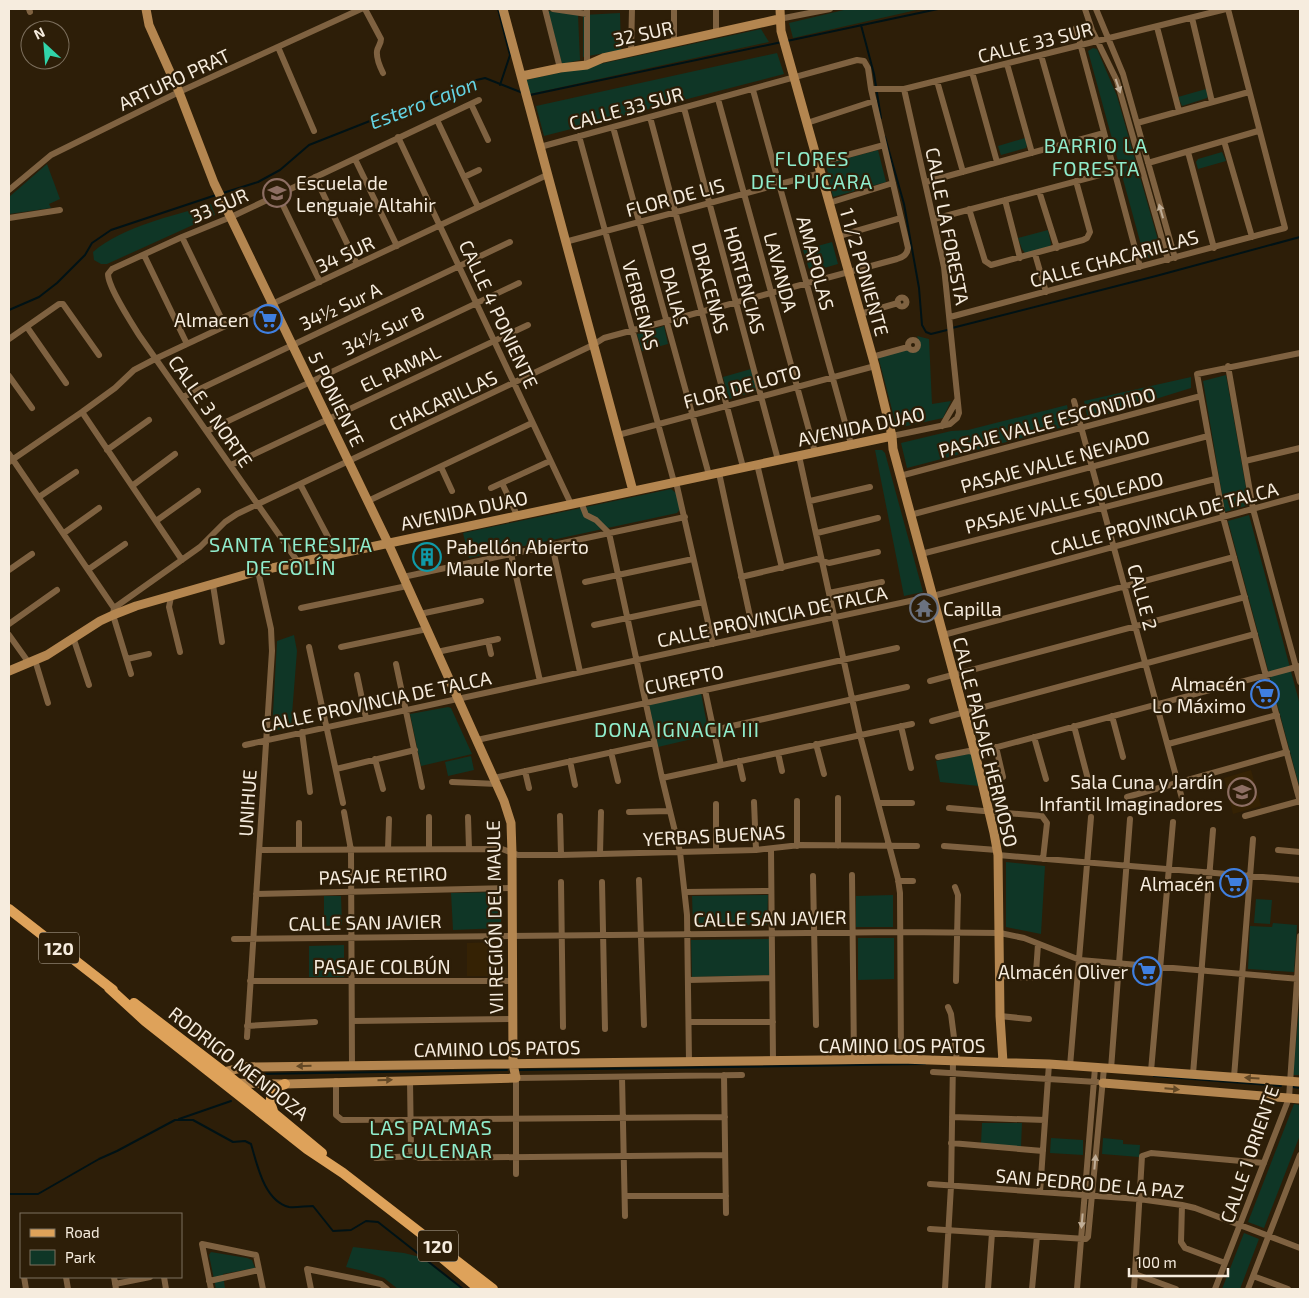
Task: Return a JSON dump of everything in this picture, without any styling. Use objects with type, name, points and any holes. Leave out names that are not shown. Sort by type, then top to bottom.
[{"type":"main road","name":"RODRIGO MENDOZA","points":[[9,909],[109,988],[157,1020],[307,1149],[343,1173],[487,1288]]},
{"type":"main road","name":"RODRIGO MENDOZA","points":[[222,1076],[238,1083],[273,1111],[315,1146],[343,1173]]},
{"type":"main road","points":[[273,1111],[270,1104],[271,1095],[276,1088],[284,1084]]},
{"type":"street","name":"5 PONIENTE","points":[[146,9],[149,26],[179,92],[214,182],[388,543],[504,801]]},
{"type":"street","name":"ARTURO PRAT","points":[[9,190],[51,155],[179,92],[361,9]]},
{"type":"street","points":[[365,9],[381,39],[381,44],[377,50],[378,60],[383,73]]},
{"type":"street","points":[[503,9],[633,491]]},
{"type":"street","points":[[545,9],[560,68]]},
{"type":"street","points":[[553,9],[588,11],[587,65]]},
{"type":"street","points":[[632,9],[632,53]]},
{"type":"street","points":[[674,9],[674,43]]},
{"type":"street","points":[[716,9],[716,33]]},
{"type":"street","name":"1 1/2 PONIENTE","points":[[780,9],[781,31],[839,236],[892,436]]},
{"type":"street","name":"32 SUR","points":[[522,76],[560,68],[587,65],[602,58],[828,9]]},
{"type":"street","points":[[1085,9],[1098,42],[1117,81],[1171,259]]},
{"type":"street","points":[[1096,9],[1123,74],[1148,163],[1171,259]]},
{"type":"street","points":[[1148,163],[1258,131],[1227,9]]},
{"type":"street","name":"CALLE 33 SUR","points":[[540,146],[753,90],[856,60],[864,61],[868,68],[872,89],[904,89],[1227,9]]},
{"type":"street","points":[[1192,18],[1212,102]]},
{"type":"street","points":[[1157,27],[1179,111]]},
{"type":"street","points":[[1076,28],[1140,267]]},
{"type":"street","points":[[278,47],[314,132]]},
{"type":"street","points":[[1041,56],[1066,143]]},
{"type":"street","points":[[1007,64],[1032,153]]},
{"type":"street","points":[[972,72],[997,162]]},
{"type":"street","points":[[937,81],[963,172]]},
{"type":"street","points":[[839,236],[901,218],[872,89]]},
{"type":"street","name":"CALLE LA FORESTA","points":[[904,89],[944,267],[952,333],[958,400],[942,426]]},
{"type":"street","name":"AMAPOLAS","points":[[753,90],[851,444]]},
{"type":"street","points":[[1137,123],[1248,92]]},
{"type":"street","name":"LAVANDA","points":[[718,99],[815,452]]},
{"type":"street","name":"33 SUR","points":[[108,274],[112,270],[182,237],[231,217],[479,100]]},
{"type":"street","points":[[807,123],[874,101]]},
{"type":"street","points":[[471,104],[488,140]]},
{"type":"street","name":"HORTENCIAS","points":[[684,108],[778,460]]},
{"type":"street","name":"DRACENAS","points":[[650,117],[743,467]]},
{"type":"street","points":[[437,120],[478,207]]},
{"type":"street","name":"DALIAS","points":[[613,127],[709,475]]},
{"type":"street","name":"CALLE CHACARILLAS","points":[[950,320],[1046,292],[1285,228],[1258,131]]},
{"type":"street","points":[[926,182],[1104,133]]},
{"type":"street","name":"VERBENAS","points":[[579,136],[675,482],[713,644]]},
{"type":"street","name":"CALLE 4 PONIENTE","points":[[398,137],[571,504]]},
{"type":"street","points":[[1224,141],[1252,237]]},
{"type":"street","points":[[818,162],[884,145]]},
{"type":"street","points":[[1188,152],[1214,248]]},
{"type":"street","points":[[355,158],[397,246]]},
{"type":"street","points":[[464,177],[478,170]]},
{"type":"street","points":[[934,219],[1114,171]]},
{"type":"street","name":"FLOR DE LIS","points":[[566,242],[821,173]]},
{"type":"street","name":"34 SUR","points":[[10,459],[82,412],[115,388],[134,370],[547,175]]},
{"type":"street","points":[[315,177],[357,264]]},
{"type":"street","points":[[970,210],[987,263],[991,265],[1057,248],[1083,240],[1089,236],[1089,228],[1076,181]]},
{"type":"street","points":[[829,203],[893,183]]},
{"type":"street","points":[[1039,191],[1057,248]]},
{"type":"street","points":[[278,195],[320,282]]},
{"type":"street","points":[[1005,200],[1020,258]]},
{"type":"street","points":[[9,218],[60,210]]},
{"type":"street","name":"CHACARILLAS","points":[[113,611],[205,542],[229,519],[593,345],[604,338],[701,310],[902,257],[907,252],[901,218]]},
{"type":"street","points":[[182,237],[226,326]]},
{"type":"street","name":"34½ Sur A","points":[[183,397],[510,242]]},
{"type":"street","points":[[1035,254],[1046,292]]},
{"type":"street","points":[[144,255],[187,344]]},
{"type":"street","name":"CALLE 3 NORTE","points":[[108,274],[109,280],[123,308],[155,359],[298,562]]},
{"type":"street","name":"34½ Sur B","points":[[207,431],[519,282]]},
{"type":"street","points":[[860,314],[898,303]]},
{"type":"street","points":[[9,339],[60,304],[63,304],[99,355]]},
{"type":"street","name":"EL RAMAL","points":[[231,465],[528,325]]},
{"type":"street","points":[[27,327],[66,383]]},
{"type":"street","name":"FLOR DE LOTO","points":[[618,435],[832,377],[908,347]]},
{"type":"street","points":[[1246,816],[1300,801],[1223,517],[1197,374],[1228,366],[1300,353]]},
{"type":"street","points":[[1228,366],[1253,509],[1298,666],[1300,682]]},
{"type":"street","points":[[9,376],[32,408]]},
{"type":"street","name":"PASAJE VALLE ESCONDIDO","points":[[900,476],[1201,396]]},
{"type":"street","name":"CALLE 2","points":[[1074,401],[1183,802]]},
{"type":"street","points":[[82,412],[182,560]]},
{"type":"street","points":[[107,450],[149,420]]},
{"type":"street","points":[[368,501],[532,423]]},
{"type":"street","name":"AVENIDA DUAO","points":[[9,671],[52,652],[113,611],[172,597],[258,571],[942,426]]},
{"type":"street","name":"CALLE PAISAJE HERMOSO","points":[[892,436],[893,450],[910,515],[965,713],[998,853],[1000,1016],[1003,1062]]},
{"type":"street","name":"PASAJE VALLE NEVADO","points":[[910,515],[1208,436]]},
{"type":"street","points":[[1245,461],[1300,448]]},
{"type":"street","points":[[132,486],[175,454]]},
{"type":"street","points":[[799,456],[860,735],[898,881],[901,1059]]},
{"type":"street","points":[[10,459],[89,569],[113,611],[131,674]]},
{"type":"street","points":[[491,488],[550,460]]},
{"type":"street","points":[[757,464],[782,568]]},
{"type":"street","points":[[441,467],[452,491]]},
{"type":"street","points":[[39,497],[76,472]]},
{"type":"street","points":[[719,472],[754,635]]},
{"type":"street","name":"PASAJE VALLE SOLEADO","points":[[921,554],[1215,479]]},
{"type":"street","points":[[502,483],[517,515]]},
{"type":"street","points":[[300,484],[337,554]]},
{"type":"street","points":[[810,501],[870,487]]},
{"type":"street","points":[[156,521],[198,492]]},
{"type":"street","name":"CALLE PROVINCIA DE TALCA","points":[[246,745],[326,726],[933,596],[1300,496]]},
{"type":"street","points":[[581,502],[586,516],[596,520],[609,533],[669,812],[680,852],[688,934],[689,1062]]},
{"type":"street","points":[[64,533],[99,508]]},
{"type":"street","points":[[301,608],[512,554],[684,517]]},
{"type":"street","points":[[817,533],[878,518]]},
{"type":"street","points":[[89,569],[125,544]]},
{"type":"street","points":[[552,545],[580,672]]},
{"type":"street","points":[[741,577],[817,559],[829,563],[878,552]]},
{"type":"street","points":[[9,570],[32,554]]},
{"type":"street","points":[[512,554],[540,681]]},
{"type":"street","points":[[943,635],[1234,557]]},
{"type":"street","points":[[585,582],[693,559]]},
{"type":"street","name":"UNIHUE","points":[[247,1037],[272,645],[271,629],[258,571]]},
{"type":"street","points":[[830,594],[882,582]]},
{"type":"street","points":[[213,585],[222,642]]},
{"type":"street","points":[[9,624],[57,590]]},
{"type":"street","points":[[172,597],[169,607],[180,652]]},
{"type":"street","points":[[930,681],[1245,597]]},
{"type":"street","points":[[420,614],[482,601]]},
{"type":"street","points":[[594,624],[703,602]]},
{"type":"street","points":[[341,648],[427,629]]},
{"type":"street","points":[[932,722],[1255,634]]},
{"type":"street","points":[[9,635],[32,662],[48,703]]},
{"type":"street","points":[[74,638],[89,685]]},
{"type":"street","points":[[437,652],[498,639]]},
{"type":"street","points":[[488,641],[491,654]]},
{"type":"street","points":[[309,647],[343,803]]},
{"type":"street","name":"CUREPTO","points":[[476,740],[897,648]]},
{"type":"street","points":[[127,659],[149,654]]},
{"type":"street","points":[[396,664],[422,787]]},
{"type":"street","points":[[938,757],[969,751],[975,753],[1298,666]]},
{"type":"street","points":[[357,675],[366,718]]},
{"type":"street","points":[[714,730],[907,687]]},
{"type":"street","points":[[705,690],[721,765]]},
{"type":"street","points":[[1168,744],[1277,715]]},
{"type":"street","points":[[1112,716],[1123,757]]},
{"type":"street","points":[[662,778],[912,724]]},
{"type":"street","points":[[901,726],[911,768]]},
{"type":"street","points":[[1074,726],[1089,783]]},
{"type":"street","points":[[302,732],[310,792]]},
{"type":"street","points":[[1034,737],[1046,779]]},
{"type":"street","points":[[452,782],[495,781],[525,771],[654,743]]},
{"type":"street","points":[[816,744],[824,774]]},
{"type":"street","points":[[996,747],[1003,777]]},
{"type":"street","points":[[336,769],[415,750]]},
{"type":"street","points":[[611,752],[618,781]]},
{"type":"street","points":[[1127,797],[1287,752]]},
{"type":"street","points":[[778,753],[782,772]]},
{"type":"street","points":[[375,760],[382,789]]},
{"type":"street","points":[[570,761],[575,786]]},
{"type":"street","points":[[739,761],[743,779]]},
{"type":"street","points":[[525,771],[529,788]]},
{"type":"street","points":[[838,798],[838,846]]},
{"type":"street","name":"VII REGIÓN DEL MAULE","points":[[504,801],[511,823],[513,1064],[516,1078]]},
{"type":"street","points":[[797,801],[798,846]]},
{"type":"street","points":[[754,802],[756,850]]},
{"type":"street","points":[[878,804],[912,803]]},
{"type":"street","points":[[716,804],[716,851]]},
{"type":"street","points":[[949,808],[1039,815],[1047,823],[1043,859]]},
{"type":"street","points":[[344,812],[351,850],[352,1065]]},
{"type":"street","points":[[600,854],[601,812]]},
{"type":"street","points":[[629,812],[669,812]]},
{"type":"street","points":[[560,816],[561,855]]},
{"type":"street","points":[[429,817],[429,849]]},
{"type":"street","points":[[468,817],[469,849]]},
{"type":"street","points":[[1070,1066],[1091,817]]},
{"type":"street","points":[[388,849],[389,819]]},
{"type":"street","points":[[1077,1289],[1084,1195],[1098,1082],[1103,1068],[1120,963],[1130,819]]},
{"type":"street","points":[[1151,1072],[1173,822]]},
{"type":"street","points":[[299,823],[299,850]]},
{"type":"street","points":[[1193,1074],[1213,830]]},
{"type":"street","points":[[1234,1077],[1253,839]]},
{"type":"street","name":"YERBAS BUENAS","points":[[259,850],[502,849],[518,855],[561,855],[756,850],[798,846],[917,846]]},
{"type":"street","points":[[944,846],[1043,859],[1300,880]]},
{"type":"street","points":[[771,848],[773,1061]]},
{"type":"street","points":[[1278,850],[1300,852]]},
{"type":"street","points":[[852,875],[854,1060]]},
{"type":"street","points":[[813,876],[816,1025]]},
{"type":"street","points":[[639,880],[644,1025]]},
{"type":"street","points":[[898,881],[913,881]]},
{"type":"street","points":[[561,882],[563,1027]]},
{"type":"street","points":[[602,882],[605,1029]]},
{"type":"street","points":[[955,886],[958,895],[956,981]]},
{"type":"street","name":"PASAJE RETIRO","points":[[256,894],[512,888]]},
{"type":"street","points":[[685,892],[771,891]]},
{"type":"street","name":"CALLE SAN JAVIER","points":[[234,939],[853,932],[1000,933],[1024,938],[1080,960],[1299,979]]},
{"type":"street","name":"CALLE 1 ORIENTE","points":[[1215,1289],[1289,1098],[1299,979],[1300,936]]},
{"type":"street","points":[[1000,976],[1030,978],[1034,976],[1036,973],[1038,944]]},
{"type":"street","points":[[688,980],[772,978]]},
{"type":"street","name":"PASAJE COLBÚN","points":[[250,981],[513,981]]},
{"type":"street","points":[[945,1289],[955,1061],[951,1014],[948,1007]]},
{"type":"street","points":[[1000,1016],[1029,1019]]},
{"type":"street","points":[[352,1021],[513,1020]]},
{"type":"street","points":[[247,1026],[315,1022]]},
{"type":"street","points":[[689,1022],[773,1022]]},
{"type":"street","name":"CAMINO LOS PATOS","points":[[222,1076],[245,1067],[901,1059],[1049,1064],[1300,1082]]},
{"type":"street","points":[[1040,1192],[1049,1064]]},
{"type":"street","name":"CAMINO LOS PATOS","points":[[934,1072],[1048,1078],[1300,1099]]},
{"type":"street","points":[[724,1075],[726,1212]]},
{"type":"street","name":"CAMINO LOS PATOS","points":[[238,1083],[284,1084],[336,1081],[742,1075]]},
{"type":"street","points":[[622,1077],[625,1216]]},
{"type":"street","points":[[516,1078],[516,1174]]},
{"type":"street","points":[[410,1080],[411,1151],[414,1156]]},
{"type":"street","points":[[336,1081],[336,1115],[342,1120],[725,1117]]},
{"type":"street","points":[[930,1228],[1086,1239],[1088,1237],[1092,1196],[1098,1082]]},
{"type":"street","points":[[952,1117],[1045,1120]]},
{"type":"street","points":[[951,1143],[1043,1151]]},
{"type":"street","points":[[1134,1289],[1142,1156],[1151,1153],[1264,1163]]},
{"type":"street","points":[[1248,1289],[1298,1168],[1300,1155]]},
{"type":"street","points":[[376,1158],[414,1156],[419,1158],[725,1156]]},
{"type":"street","name":"SAN PEDRO DE LA PAZ","points":[[930,1184],[1139,1199],[1182,1205],[1300,1248]]},
{"type":"street","points":[[624,1196],[726,1196]]},
{"type":"street","points":[[1182,1205],[1181,1242],[1184,1248],[1225,1263]]},
{"type":"street","points":[[988,1289],[992,1233]]},
{"type":"street","points":[[1032,1289],[1037,1236]]},
{"type":"street","points":[[211,1289],[202,1244],[256,1255],[263,1289]]},
{"type":"street","points":[[311,1289],[307,1269],[387,1289]]},
{"type":"street","points":[[209,1281],[259,1270]]},
{"type":"street","points":[[1135,1274],[1176,1289]]},
{"type":"street","points":[[1253,1276],[1288,1289]]},
{"type":"street","points":[[116,1287],[147,1278]]},
{"type":"shaded area","name":"Sala Cuna y Jardín Infantil Imaginadores","points":[[1251,770],[1261,806],[1233,814],[1224,778]]},
{"type":"shaded area","points":[[499,942],[504,946],[504,976],[467,976],[467,943]]},
{"type":"green space","points":[[848,9],[921,9],[793,38],[789,23]]},
{"type":"green space","points":[[548,11],[578,15],[580,60],[562,64]]},
{"type":"green space","points":[[620,13],[621,50],[583,57],[583,15]]},
{"type":"green space","points":[[761,29],[769,42],[530,94],[526,80]]},
{"type":"green space","points":[[1093,48],[1097,49],[1117,96],[1160,247],[1160,255],[1148,258],[1144,256],[1088,51]]},
{"type":"green space","points":[[777,53],[784,74],[544,136],[536,106]]},
{"type":"green space","points":[[1206,89],[1207,98],[1182,106],[1178,97]]},
{"type":"green space","points":[[1025,138],[1026,148],[1001,155],[998,146]]},
{"type":"green space","points":[[878,150],[886,182],[833,197],[826,164]]},
{"type":"green space","points":[[1222,152],[1226,161],[1198,169],[1196,162],[1198,159]]},
{"type":"green space","points":[[47,164],[60,199],[49,204],[51,208],[9,214],[9,197]]},
{"type":"green space","points":[[211,204],[215,215],[107,264],[101,264],[94,260],[93,252],[119,235],[149,223]]},
{"type":"green space","points":[[1048,230],[1051,244],[1049,248],[1025,253],[1018,238]]},
{"type":"green space","points":[[832,242],[838,264],[810,272],[803,250]]},
{"type":"green space","points":[[664,326],[668,344],[642,351],[637,334]]},
{"type":"green space","points":[[917,336],[929,339],[932,404],[951,401],[943,418],[902,427],[896,425],[878,356],[908,349],[914,350],[919,345]]},
{"type":"green space","points":[[751,369],[757,391],[729,399],[723,377]]},
{"type":"green space","points":[[1226,375],[1249,505],[1225,512],[1203,381]]},
{"type":"green space","points":[[1191,377],[1191,388],[1088,420],[1084,401]]},
{"type":"green space","points":[[1067,405],[1071,425],[907,468],[901,443],[951,431],[968,430]]},
{"type":"green space","points":[[875,450],[882,450],[885,453],[923,592],[904,596]]},
{"type":"green space","points":[[671,489],[676,493],[680,509],[677,513],[469,558],[463,533]]},
{"type":"green space","points":[[1249,515],[1300,705],[1300,789],[1228,521]]},
{"type":"green space","points":[[294,635],[297,651],[291,727],[272,731],[277,641]]},
{"type":"green space","points":[[701,693],[709,735],[658,747],[649,704]]},
{"type":"green space","points":[[451,708],[472,754],[421,766],[410,714]]},
{"type":"green space","points":[[971,753],[979,786],[940,782],[936,761]]},
{"type":"green space","points":[[471,756],[474,770],[448,776],[445,762]]},
{"type":"green space","points":[[1006,862],[1045,866],[1041,934],[1006,927]]},
{"type":"green space","points":[[501,892],[501,928],[453,930],[451,893]]},
{"type":"green space","points":[[768,895],[767,925],[693,926],[692,896]]},
{"type":"green space","points":[[893,895],[893,927],[856,927],[856,896]]},
{"type":"green space","points":[[324,896],[341,896],[342,925],[324,926]]},
{"type":"green space","points":[[1256,899],[1272,900],[1270,924],[1254,923]]},
{"type":"green space","points":[[1273,923],[1297,925],[1294,972],[1248,969],[1250,926],[1272,927]]},
{"type":"green space","points":[[858,938],[894,938],[894,979],[858,980]]},
{"type":"green space","points":[[769,939],[770,975],[692,977],[691,940]]},
{"type":"green space","points":[[344,945],[344,977],[309,977],[309,946]]},
{"type":"green space","points":[[1300,998],[1300,1075],[1293,1075]]},
{"type":"green space","points":[[1294,1104],[1300,1105],[1300,1135],[1264,1228],[1248,1222]]},
{"type":"green space","points":[[982,1123],[1022,1123],[1021,1147],[981,1143]]},
{"type":"green space","points":[[1051,1138],[1083,1140],[1083,1155],[1050,1153]]},
{"type":"green space","points":[[1103,1138],[1123,1140],[1123,1144],[1140,1145],[1139,1157],[1102,1154]]},
{"type":"green space","points":[[1244,1233],[1259,1239],[1240,1289],[1222,1289]]},
{"type":"green space","points":[[353,1247],[404,1253],[424,1258],[463,1289],[398,1289],[384,1278],[346,1267]]},
{"type":"green space","points":[[211,1252],[247,1258],[252,1260],[255,1268],[223,1274],[225,1289],[216,1289],[209,1255]]},
{"type":"waterway","points":[[498,9],[510,55],[500,85]]},
{"type":"waterway","name":"Estero Cajon","points":[[787,41],[938,9]]},
{"type":"waterway","points":[[861,25],[874,74],[881,118]]},
{"type":"waterway","name":"Estero Cajon","points":[[530,95],[782,42]]},
{"type":"waterway","name":"Estero Cajon","points":[[223,193],[258,182],[280,170],[309,145],[380,117],[421,104],[468,82],[485,78],[523,93]]},
{"type":"waterway","points":[[885,137],[904,204],[919,288],[922,325],[926,332],[931,334],[947,330]]},
{"type":"waterway","name":"Estero Cajon","points":[[9,310],[39,297],[57,283],[85,255],[92,243],[111,230],[216,195]]},
{"type":"waterway","points":[[952,328],[1300,237]]},
{"type":"waterway","points":[[519,1070],[925,1064]]},
{"type":"waterway","points":[[258,1074],[507,1070]]},
{"type":"waterway","points":[[1154,1076],[1281,1086]]},
{"type":"waterway","points":[[1293,1087],[1300,1088]]},
{"type":"waterway","points":[[179,1119],[231,1101]]},
{"type":"waterway","points":[[9,1194],[38,1194],[99,1159],[175,1120],[193,1120],[233,1142],[245,1141],[251,1144],[263,1181],[273,1197],[280,1203],[289,1207],[313,1206],[333,1231],[351,1230],[366,1221],[378,1222],[463,1289]]},
{"type":"place","name":"Escuela de Lenguaje Altahir","points":[[277,193]]},
{"type":"place","name":"Almacen","points":[[268,319]]},
{"type":"place","name":"Pabellón Abierto Maule Norte","points":[[427,557]]},
{"type":"place","name":"Capilla","points":[[924,608]]},
{"type":"place","name":"Almacén Lo Máximo","points":[[1265,694]]},
{"type":"place","name":"Sala Cuna y Jardín Infantil Imaginadores","points":[[1242,792]]},
{"type":"place","name":"Almacén","points":[[1234,883]]},
{"type":"place","name":"Almacén Oliver","points":[[1147,971]]},
{"type":"district","name":"BARRIO LA FORESTA","points":[[1096,156]]},
{"type":"district","name":"FLORES DEL PUCARA","points":[[812,170]]},
{"type":"district","name":"SANTA TERESITA DE COLÍN","points":[[291,556]]},
{"type":"district","name":"DONA IGNACIA III","points":[[677,729]]},
{"type":"district","name":"LAS PALMAS DE CULENAR","points":[[431,1138]]}]
